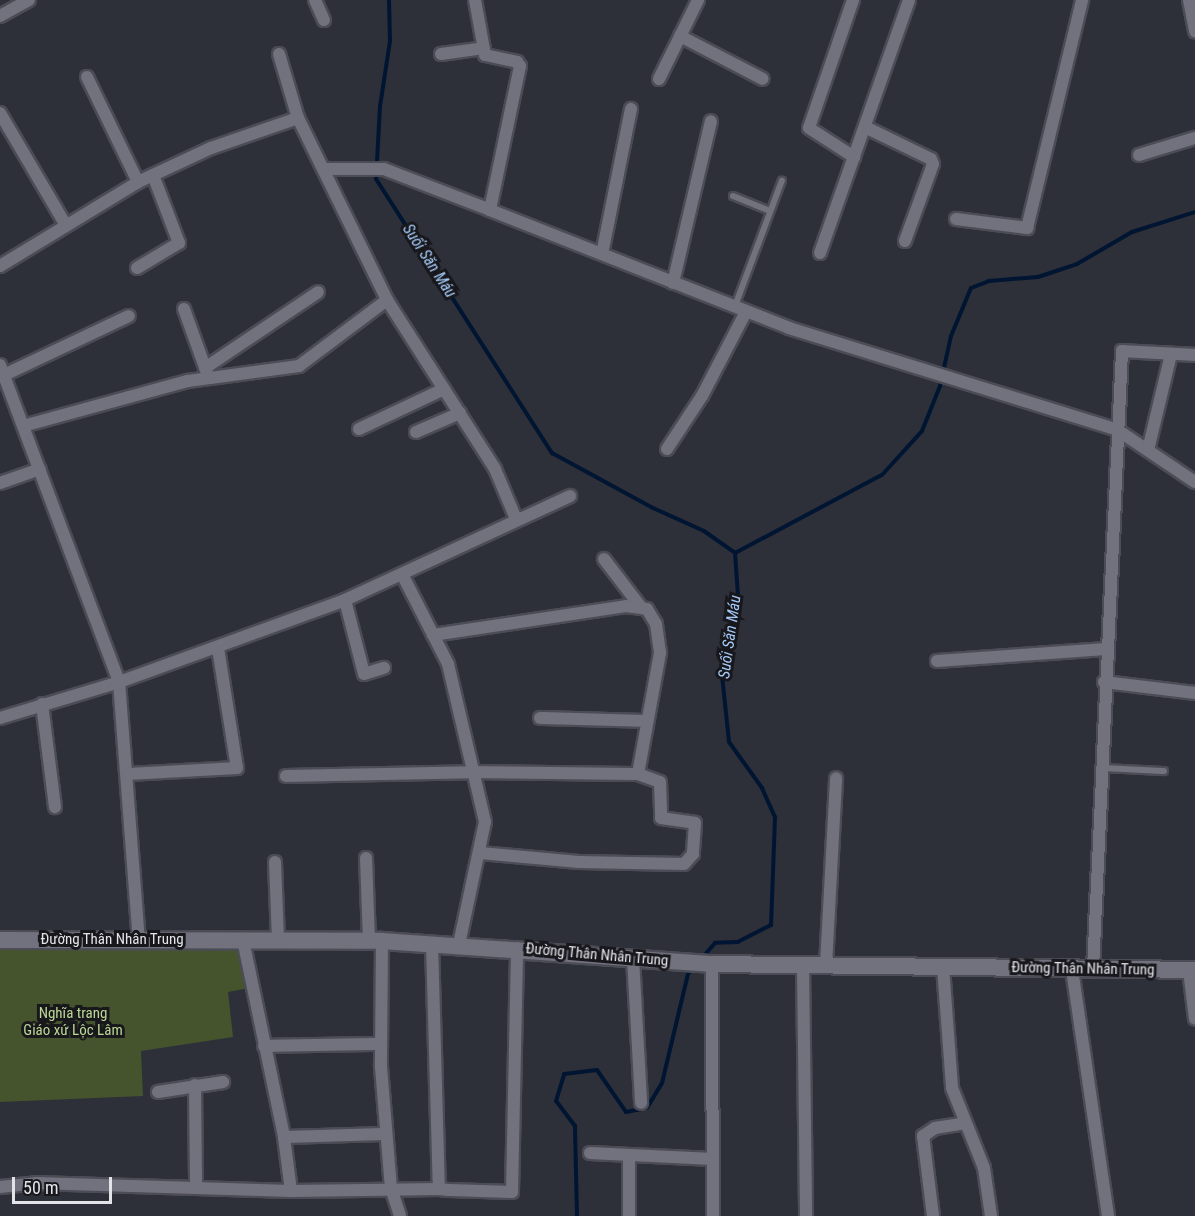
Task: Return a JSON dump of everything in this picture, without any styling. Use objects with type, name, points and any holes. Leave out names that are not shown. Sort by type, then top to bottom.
[{"type":"street","points":[[315,0],[324,20]]},
{"type":"street","points":[[475,0],[486,55],[513,61],[520,66],[490,210]]},
{"type":"street","points":[[659,79],[698,0]]},
{"type":"street","points":[[853,0],[809,128],[854,157]]},
{"type":"street","points":[[820,253],[909,0]]},
{"type":"street","points":[[956,219],[1027,228],[1082,0]]},
{"type":"street","points":[[1189,0],[1195,31]]},
{"type":"street","points":[[0,16],[26,1]]},
{"type":"street","points":[[680,36],[763,79]]},
{"type":"street","points":[[441,54],[484,48]]},
{"type":"street","points":[[279,54],[298,118],[387,300],[495,469],[516,519]]},
{"type":"street","points":[[87,77],[138,182]]},
{"type":"street","points":[[602,254],[631,109]]},
{"type":"street","points":[[0,113],[65,224]]},
{"type":"street","points":[[0,266],[65,224],[138,182],[211,148],[298,118]]},
{"type":"street","points":[[673,283],[711,121]]},
{"type":"street","points":[[865,127],[931,159],[933,164],[905,241]]},
{"type":"street","points":[[1139,155],[1195,138]]},
{"type":"street","points":[[323,169],[384,169],[740,310],[1116,429],[1195,482]]},
{"type":"street","points":[[137,268],[179,243],[153,175]]},
{"type":"street","points":[[207,373],[318,292]]},
{"type":"street","points":[[23,426],[207,373],[278,371],[308,362],[387,300]]},
{"type":"street","points":[[184,309],[207,373]]},
{"type":"street","points":[[667,449],[702,396],[740,310]]},
{"type":"street","points":[[129,316],[2,370],[119,682],[128,774],[139,940]]},
{"type":"street","points":[[1093,969],[1104,682],[1122,351],[1195,355]]},
{"type":"street","points":[[1148,450],[1171,354]]},
{"type":"street","points":[[359,429],[444,389]]},
{"type":"street","points":[[416,432],[460,413]]},
{"type":"street","points":[[0,483],[40,469]]},
{"type":"street","points":[[0,718],[119,682],[218,648],[345,600],[403,576],[516,519],[570,496]]},
{"type":"street","points":[[604,559],[640,606],[652,614],[660,653],[638,774]]},
{"type":"street","points":[[403,576],[448,664],[470,772],[485,822],[459,944]]},
{"type":"street","points":[[345,600],[364,675],[384,668]]},
{"type":"street","points":[[433,635],[640,606]]},
{"type":"street","points":[[128,774],[237,768],[218,648]]},
{"type":"street","points":[[937,662],[1106,649]]},
{"type":"street","points":[[1104,682],[1195,693]]},
{"type":"street","points":[[42,704],[55,807]]},
{"type":"street","points":[[540,718],[646,721]]},
{"type":"street","points":[[286,777],[470,772],[638,774],[660,782],[662,818],[694,820],[693,854],[684,864],[579,861],[480,853]]},
{"type":"street","points":[[826,965],[836,778]]},
{"type":"street","points":[[366,858],[376,941],[385,1134],[391,1188],[400,1216]]},
{"type":"street","points":[[275,861],[278,940]]},
{"type":"street","name":"Đường Thân Nhân Trung","points":[[0,940],[376,941],[459,944],[711,964],[1192,970]]},
{"type":"street","points":[[243,940],[284,1137],[291,1191]]},
{"type":"street","points":[[432,943],[439,1190]]},
{"type":"street","points":[[0,1186],[36,1183],[291,1191],[391,1188],[512,1192],[516,948]]},
{"type":"street","points":[[633,958],[641,1103]]},
{"type":"street","points":[[711,964],[713,1216]]},
{"type":"street","points":[[803,964],[806,1216]]},
{"type":"street","points":[[943,967],[952,1088],[984,1168],[991,1216]]},
{"type":"street","points":[[1072,969],[1108,1216]]},
{"type":"street","points":[[1192,970],[1195,1019]]},
{"type":"street","points":[[264,1046],[380,1044]]},
{"type":"street","points":[[158,1092],[223,1082]]},
{"type":"street","points":[[195,1085],[196,1188]]},
{"type":"street","points":[[933,1216],[923,1136],[935,1128],[966,1123]]},
{"type":"street","points":[[284,1137],[385,1134]]},
{"type":"street","points":[[590,1153],[713,1159]]},
{"type":"street","points":[[629,1155],[629,1216]]},
{"type":"lane","points":[[740,310],[782,180]]},
{"type":"lane","points":[[733,196],[770,212]]},
{"type":"lane","points":[[1101,768],[1164,771]]},
{"type":"green space","name":"Nghĩa trang Giáo xứ Lộc Lâm","points":[[0,947],[238,949],[249,988],[228,992],[233,1037],[141,1051],[143,1096],[0,1102]]},
{"type":"waterway","name":"Suối Săn Máu","points":[[389,0],[390,41],[380,106],[376,179],[552,453],[653,508],[704,531],[735,553],[738,596],[722,675],[729,742],[762,788],[775,817],[771,925],[738,942],[715,943],[702,958]]},
{"type":"waterway","points":[[735,553],[882,475],[922,431],[940,386],[951,336],[971,288],[989,281],[1038,277],[1077,264],[1132,232],[1195,212]]},
{"type":"waterway","name":"Suối Săn Máu","points":[[577,1216],[575,1126],[556,1101],[564,1074],[597,1070],[626,1112],[647,1108],[662,1083],[688,974],[693,968]]}]
